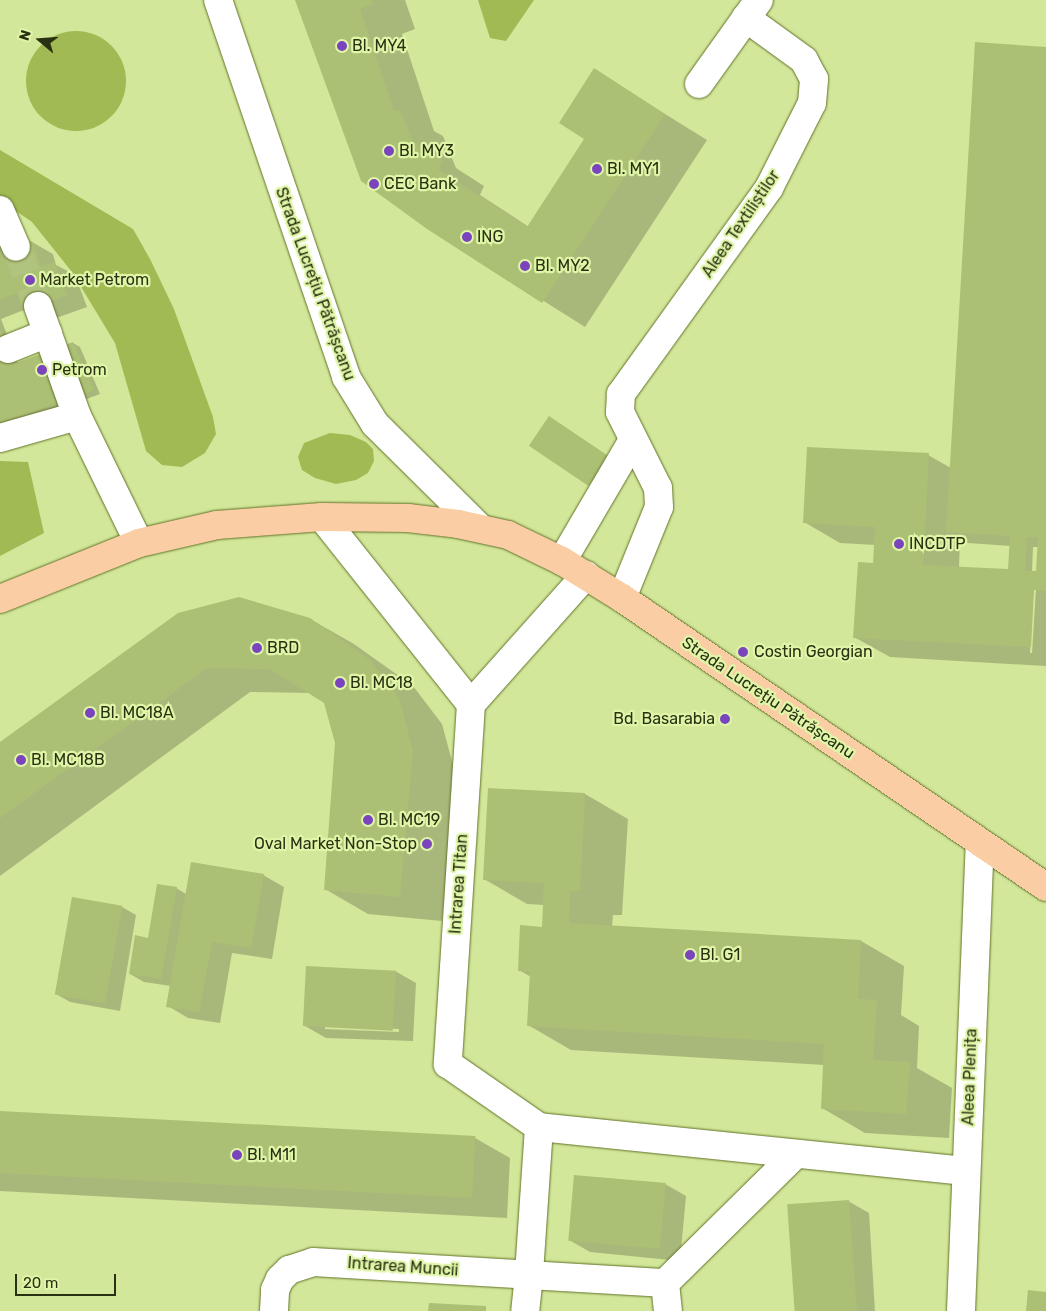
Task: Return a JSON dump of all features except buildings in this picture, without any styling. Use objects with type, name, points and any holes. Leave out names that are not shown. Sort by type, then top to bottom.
[{"type":"main road","name":"Strada Lucrețiu Pătrășcanu","points":[[0,599],[139,543],[217,525],[322,517],[408,518],[480,528],[532,545],[586,575],[1046,887]]},
{"type":"street","name":"Strada Lucrețiu Pătrășcanu","points":[[218,0],[346,377],[375,424],[480,528]]},
{"type":"street","name":"Aleea Textiliștilor","points":[[622,598],[659,508],[658,488],[620,412],[621,394],[769,188],[812,103],[814,79],[804,60],[753,9],[700,84]]},
{"type":"street","points":[[0,210],[16,246]]},
{"type":"street","points":[[38,306],[77,416],[139,543]]},
{"type":"street","points":[[8,349],[48,333]]},
{"type":"street","points":[[0,438],[77,416]]},
{"type":"street","points":[[562,561],[633,440]]},
{"type":"street","points":[[322,517],[471,704],[586,575]]},
{"type":"street","name":"Intrarea Titan","points":[[471,704],[448,1064],[539,1127]]},
{"type":"street","name":"Aleea Plenița","points":[[961,1311],[980,843]]},
{"type":"street","points":[[526,1311],[539,1127],[966,1171]]},
{"type":"street","points":[[668,1311],[666,1283],[796,1154]]},
{"type":"street","name":"Intrarea Muncii","points":[[274,1311],[275,1290],[280,1279],[301,1263],[666,1283]]},
{"type":"green space","points":[[478,0],[534,0],[506,41],[490,38]]},
{"type":"green space","points":[[76,31],[95,35],[111,46],[122,62],[126,81],[122,100],[111,116],[95,127],[76,131],[57,127],[41,116],[30,100],[26,81],[30,62],[41,46],[57,35]]},
{"type":"green space","points":[[0,150],[133,229],[174,309],[213,417],[216,434],[205,453],[182,467],[162,465],[146,451],[115,343],[72,272],[32,222],[0,200]]},
{"type":"green space","points":[[330,433],[350,435],[366,442],[373,449],[374,461],[368,473],[356,480],[336,484],[315,478],[302,470],[298,457],[304,443]]},
{"type":"green space","points":[[0,461],[28,462],[44,533],[0,556]]},
{"type":"tunnel","points":[[16,247],[38,306]]},
{"type":"place","name":"Bl. MY4","points":[[342,46]]},
{"type":"place","name":"Bl. MY3","points":[[389,151]]},
{"type":"place","name":"Bl. MY1","points":[[597,169]]},
{"type":"place","name":"CEC Bank","points":[[374,184]]},
{"type":"place","name":"ING","points":[[467,237]]},
{"type":"place","name":"Bl. MY2","points":[[525,266]]},
{"type":"place","name":"Market Petrom","points":[[30,280]]},
{"type":"place","name":"Petrom","points":[[42,370]]},
{"type":"place","name":"INCDTP","points":[[899,544]]},
{"type":"place","name":"BRD","points":[[257,648]]},
{"type":"place","name":"Costin Georgian","points":[[743,652]]},
{"type":"place","name":"Bl. MC18","points":[[340,683]]},
{"type":"place","name":"Bl. MC18A","points":[[90,713]]},
{"type":"place","name":"Bd. Basarabia","points":[[725,719]]},
{"type":"place","name":"Bl. MC18B","points":[[21,760]]},
{"type":"place","name":"Bl. MC19","points":[[368,820]]},
{"type":"place","name":"Oval Market Non-Stop","points":[[427,844]]},
{"type":"place","name":"Bl. G1","points":[[690,955]]},
{"type":"place","name":"Bl. M11","points":[[237,1155]]}]
